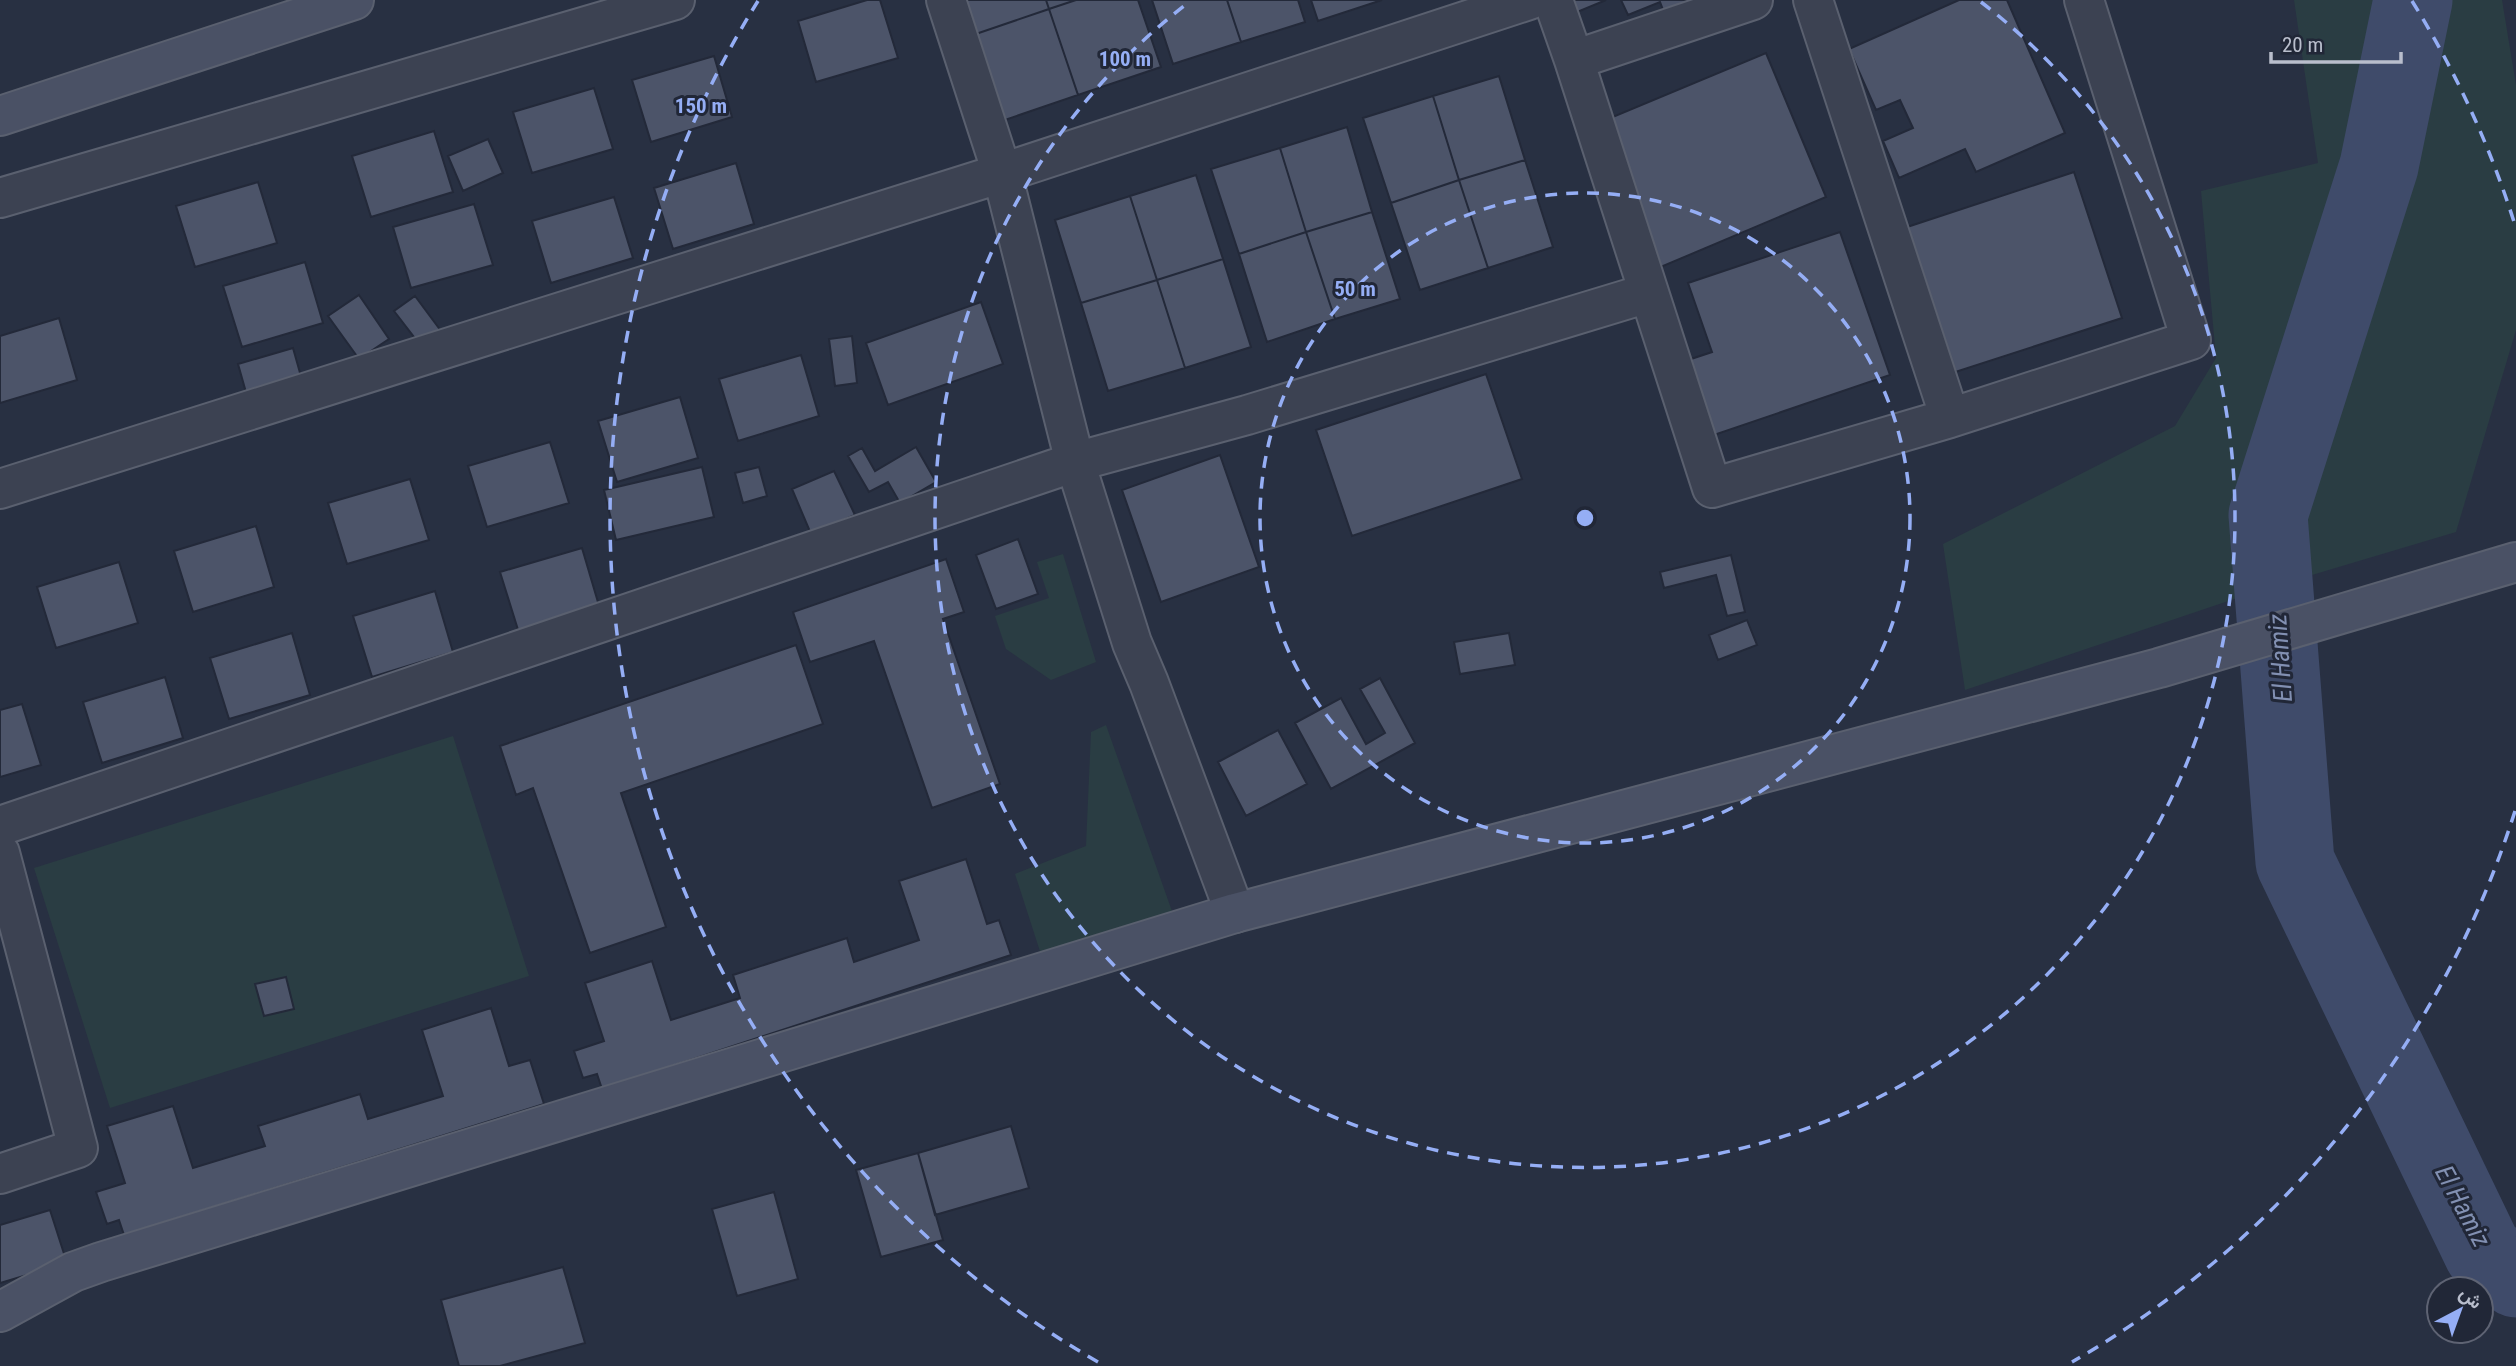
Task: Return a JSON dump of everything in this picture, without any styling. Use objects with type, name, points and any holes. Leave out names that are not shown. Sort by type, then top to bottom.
[{"type":"street","points":[[0,116],[354,0]]},
{"type":"street","points":[[0,198],[675,0]]},
{"type":"street","points":[[946,0],[1002,173],[1074,462],[1132,643],[1235,913]]},
{"type":"street","points":[[0,489],[1002,173],[1529,0]]},
{"type":"street","points":[[1553,0],[1712,488],[1950,418],[2191,340],[2084,0]]},
{"type":"street","points":[[1574,60],[1753,0]]},
{"type":"street","points":[[1813,0],[1950,418]]},
{"type":"street","points":[[0,826],[1074,462],[1247,415],[1648,293]]},
{"type":"street","points":[[0,1312],[73,1272],[101,1262],[1235,913],[2159,668],[2516,562]]},
{"type":"street","points":[[0,853],[78,1148],[0,1174]]},
{"type":"shaded area","points":[[2294,0],[2502,0],[2516,85],[2516,330],[2456,532],[2252,593],[1965,690],[1943,544],[2175,426],[2216,358],[2201,191],[2318,163]]},
{"type":"shaded area","points":[[1063,554],[1096,662],[1051,680],[1006,649],[995,616],[1049,598],[1037,562]]},
{"type":"shaded area","points":[[1106,725],[1179,931],[1046,970],[1015,874],[1086,846],[1091,732]]},
{"type":"shaded area","points":[[453,736],[529,976],[110,1108],[34,868]]},
{"type":"building","points":[[867,0],[880,0],[898,58],[816,82],[798,21]]},
{"type":"building","points":[[954,0],[1046,0],[1049,9],[967,37]]},
{"type":"building","points":[[1046,0],[1076,0],[1049,9]]},
{"type":"building","points":[[1076,0],[1138,0],[1161,67],[1078,95],[1049,9]]},
{"type":"building","points":[[1152,0],[1227,0],[1241,42],[1173,64]]},
{"type":"building","points":[[1227,0],[1298,0],[1305,22],[1241,42]]},
{"type":"building","points":[[1311,0],[1382,0],[1318,21]]},
{"type":"building","points":[[1563,0],[1606,0],[1570,15]]},
{"type":"building","points":[[1621,0],[1714,0],[1667,20],[1660,2],[1628,15]]},
{"type":"building","points":[[1959,0],[2007,0],[2065,133],[1976,172],[1965,149],[1899,178],[1883,141],[1913,128],[1900,100],[1876,110],[1849,49]]},
{"type":"building","points":[[1049,9],[1078,95],[996,123],[967,37]]},
{"type":"building","points":[[1766,53],[1826,197],[1656,269],[1603,121]]},
{"type":"building","points":[[714,56],[732,117],[651,142],[632,80]]},
{"type":"building","points":[[1499,76],[1525,160],[1459,180],[1433,96]]},
{"type":"building","points":[[594,88],[613,149],[532,173],[513,112]]},
{"type":"building","points":[[1433,96],[1459,180],[1391,203],[1363,118]]},
{"type":"building","points":[[1347,127],[1372,212],[1306,232],[1280,148]]},
{"type":"building","points":[[434,131],[453,192],[371,217],[352,156]]},
{"type":"building","points":[[488,139],[503,173],[463,191],[448,156]]},
{"type":"building","points":[[1280,148],[1306,232],[1239,254],[1211,169]]},
{"type":"building","points":[[1525,160],[1553,247],[1488,268],[1459,180]]},
{"type":"building","points":[[736,163],[754,224],[673,249],[654,188]]},
{"type":"building","points":[[2074,172],[2122,318],[1943,376],[1895,231]]},
{"type":"building","points":[[1196,175],[1223,259],[1157,280],[1130,196]]},
{"type":"building","points":[[1459,180],[1488,268],[1420,290],[1391,203]]},
{"type":"building","points":[[258,182],[277,243],[195,267],[176,206]]},
{"type":"building","points":[[1130,196],[1157,280],[1081,303],[1055,220]]},
{"type":"building","points":[[614,197],[633,258],[551,283],[532,221]]},
{"type":"building","points":[[474,204],[493,265],[411,288],[393,227]]},
{"type":"building","points":[[1372,212],[1400,299],[1335,319],[1306,232]]},
{"type":"building","points":[[1306,232],[1335,319],[1267,342],[1239,254]]},
{"type":"building","points":[[1840,232],[1890,375],[1711,436],[1685,361],[1712,352],[1688,283]]},
{"type":"building","points":[[1223,259],[1251,347],[1185,368],[1157,280]]},
{"type":"building","points":[[305,262],[323,323],[242,347],[223,286]]},
{"type":"building","points":[[1157,280],[1185,368],[1108,391],[1081,303]]},
{"type":"building","points":[[359,295],[389,339],[359,359],[328,316]]},
{"type":"building","points":[[415,296],[441,331],[421,346],[394,311]]},
{"type":"building","points":[[981,302],[1003,364],[888,405],[866,343]]},
{"type":"building","points":[[59,318],[77,380],[0,403],[0,336]]},
{"type":"building","points":[[852,336],[857,383],[835,386],[829,339]]},
{"type":"building","points":[[293,348],[304,387],[249,403],[238,364]]},
{"type":"building","points":[[801,355],[819,416],[738,441],[719,379]]},
{"type":"building","points":[[1486,374],[1522,479],[1352,536],[1316,430]]},
{"type":"building","points":[[680,397],[698,458],[617,482],[598,421]]},
{"type":"building","points":[[550,442],[569,503],[487,527],[468,466]]},
{"type":"building","points":[[916,447],[936,482],[900,503],[888,482],[869,492],[848,456],[862,448],[875,471]]},
{"type":"building","points":[[1220,455],[1259,567],[1161,602],[1122,490]]},
{"type":"building","points":[[702,467],[714,517],[616,540],[604,490]]},
{"type":"building","points":[[759,467],[767,496],[743,503],[735,473]]},
{"type":"building","points":[[834,471],[855,515],[811,534],[792,489]]},
{"type":"building","points":[[410,479],[429,540],[347,564],[328,503]]},
{"type":"building","points":[[256,526],[274,587],[193,612],[174,551]]},
{"type":"building","points":[[1018,539],[1038,594],[996,609],[976,555]]},
{"type":"building","points":[[582,548],[600,609],[519,633],[500,572]]},
{"type":"building","points":[[1731,555],[1745,612],[1727,616],[1716,575],[1664,588],[1660,572]]},
{"type":"building","points":[[946,559],[964,612],[943,619],[1000,784],[932,808],[874,641],[810,662],[793,612]]},
{"type":"building","points":[[119,562],[138,623],[56,648],[37,587]]},
{"type":"building","points":[[435,591],[453,652],[372,677],[353,616]]},
{"type":"building","points":[[1747,620],[1757,645],[1718,660],[1709,635]]},
{"type":"building","points":[[292,633],[310,695],[229,719],[210,658]]},
{"type":"building","points":[[1509,633],[1515,665],[1460,674],[1454,642]]},
{"type":"building","points":[[796,645],[823,724],[621,793],[666,927],[590,953],[533,788],[516,795],[500,746]]},
{"type":"building","points":[[165,677],[183,738],[102,763],[83,702]]},
{"type":"building","points":[[1380,678],[1415,743],[1331,789],[1295,723],[1341,698],[1366,744],[1385,733],[1360,689]]},
{"type":"building","points":[[22,704],[41,765],[0,777],[0,710]]},
{"type":"building","points":[[1278,730],[1307,784],[1246,816],[1218,762]]},
{"type":"building","points":[[966,859],[987,924],[999,920],[1011,955],[602,1089],[597,1074],[583,1078],[574,1051],[604,1041],[585,983],[652,961],[671,1020],[740,998],[733,975],[847,938],[854,962],[919,940],[899,881]]},
{"type":"building","points":[[286,977],[294,1009],[264,1016],[255,984]]},
{"type":"building","points":[[491,1008],[509,1066],[530,1060],[544,1104],[124,1235],[119,1220],[107,1224],[96,1192],[125,1183],[107,1126],[173,1106],[193,1168],[265,1146],[258,1126],[360,1094],[368,1119],[443,1096],[422,1030]]},
{"type":"building","points":[[1011,1126],[1029,1188],[935,1215],[918,1153]]},
{"type":"building","points":[[918,1153],[943,1240],[881,1257],[856,1170]]},
{"type":"building","points":[[774,1192],[798,1279],[737,1296],[712,1209]]},
{"type":"building","points":[[50,1210],[67,1263],[0,1283],[0,1225]]},
{"type":"building","points":[[563,1267],[585,1343],[500,1366],[459,1366],[441,1300]]},
{"type":"waterway","name":"El Hamiz","points":[[2413,0],[2379,166],[2268,515],[2295,862],[2483,1252],[2516,1278]]}]
